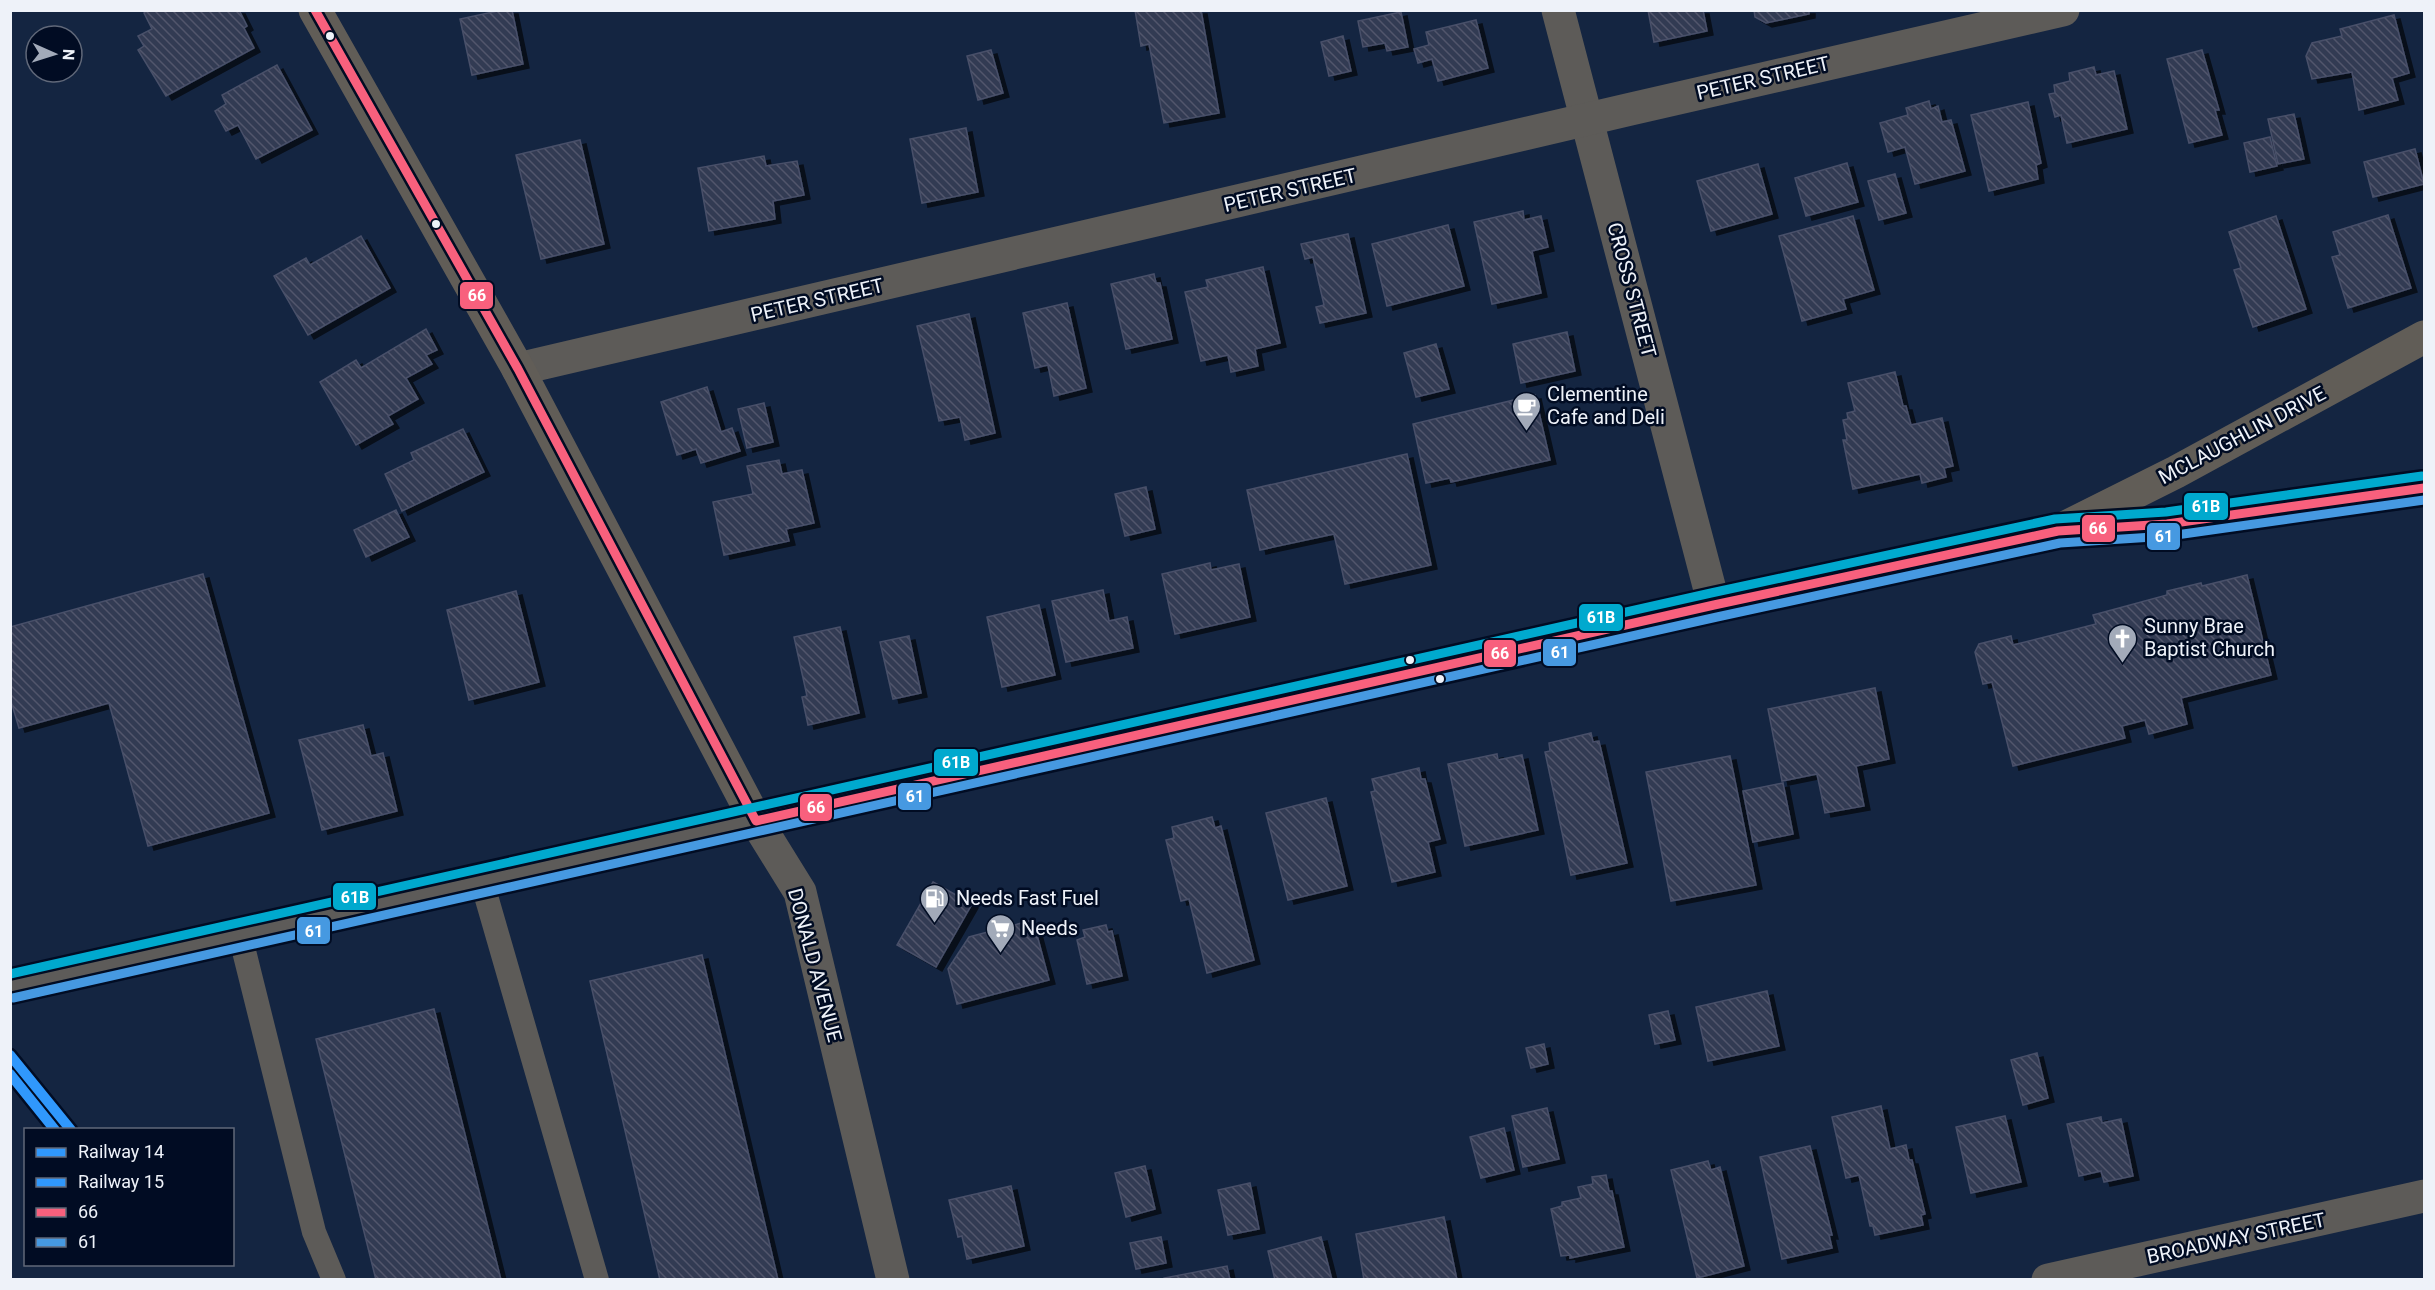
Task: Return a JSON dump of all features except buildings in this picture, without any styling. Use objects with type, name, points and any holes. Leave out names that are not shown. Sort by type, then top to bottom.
[{"type":"main road","points":[[10,986],[1714,605],[2058,531],[2167,524],[2424,488]]},
{"type":"street","name":"DONALD AVENUE","points":[[315,10],[518,369],[756,820],[800,892],[892,1280]]},
{"type":"street","name":"CROSS STREET","points":[[1558,10],[1714,605]]},
{"type":"street","name":"PETER STREET","points":[[518,369],[2063,10]]},
{"type":"street","name":"MCLAUGHLIN DRIVE","points":[[2058,531],[2176,471],[2424,337]]},
{"type":"street","name":"BROADWAY STREET","points":[[2048,1280],[2424,1196]]},
{"type":"lane","points":[[482,882],[597,1280]]},
{"type":"lane","points":[[240,935],[314,1232],[334,1280]]},
{"type":"rail line","name":"14","points":[[10,1055],[69,1128]]},
{"type":"rail line","name":"15","points":[[10,1074],[53,1128]]},
{"type":"transit line","name":"66","points":[[315,10],[518,369],[756,821],[1714,605],[2058,531],[2167,524],[2424,488]]},
{"type":"transit line","name":"61B","points":[[10,974],[1711,593],[2055,519],[2166,512],[2422,476]]},
{"type":"transit line","name":"61","points":[[13,998],[1717,617],[2060,543],[2169,536],[2424,500]]},
{"type":"place","name":"Clementine Cafe and Deli","points":[[1526,432]]},
{"type":"place","name":"Sunny Brae Baptist Church","points":[[2123,664]]},
{"type":"place","name":"Needs Fast Fuel","points":[[935,924]]},
{"type":"place","name":"Needs","points":[[1000,954]]}]
